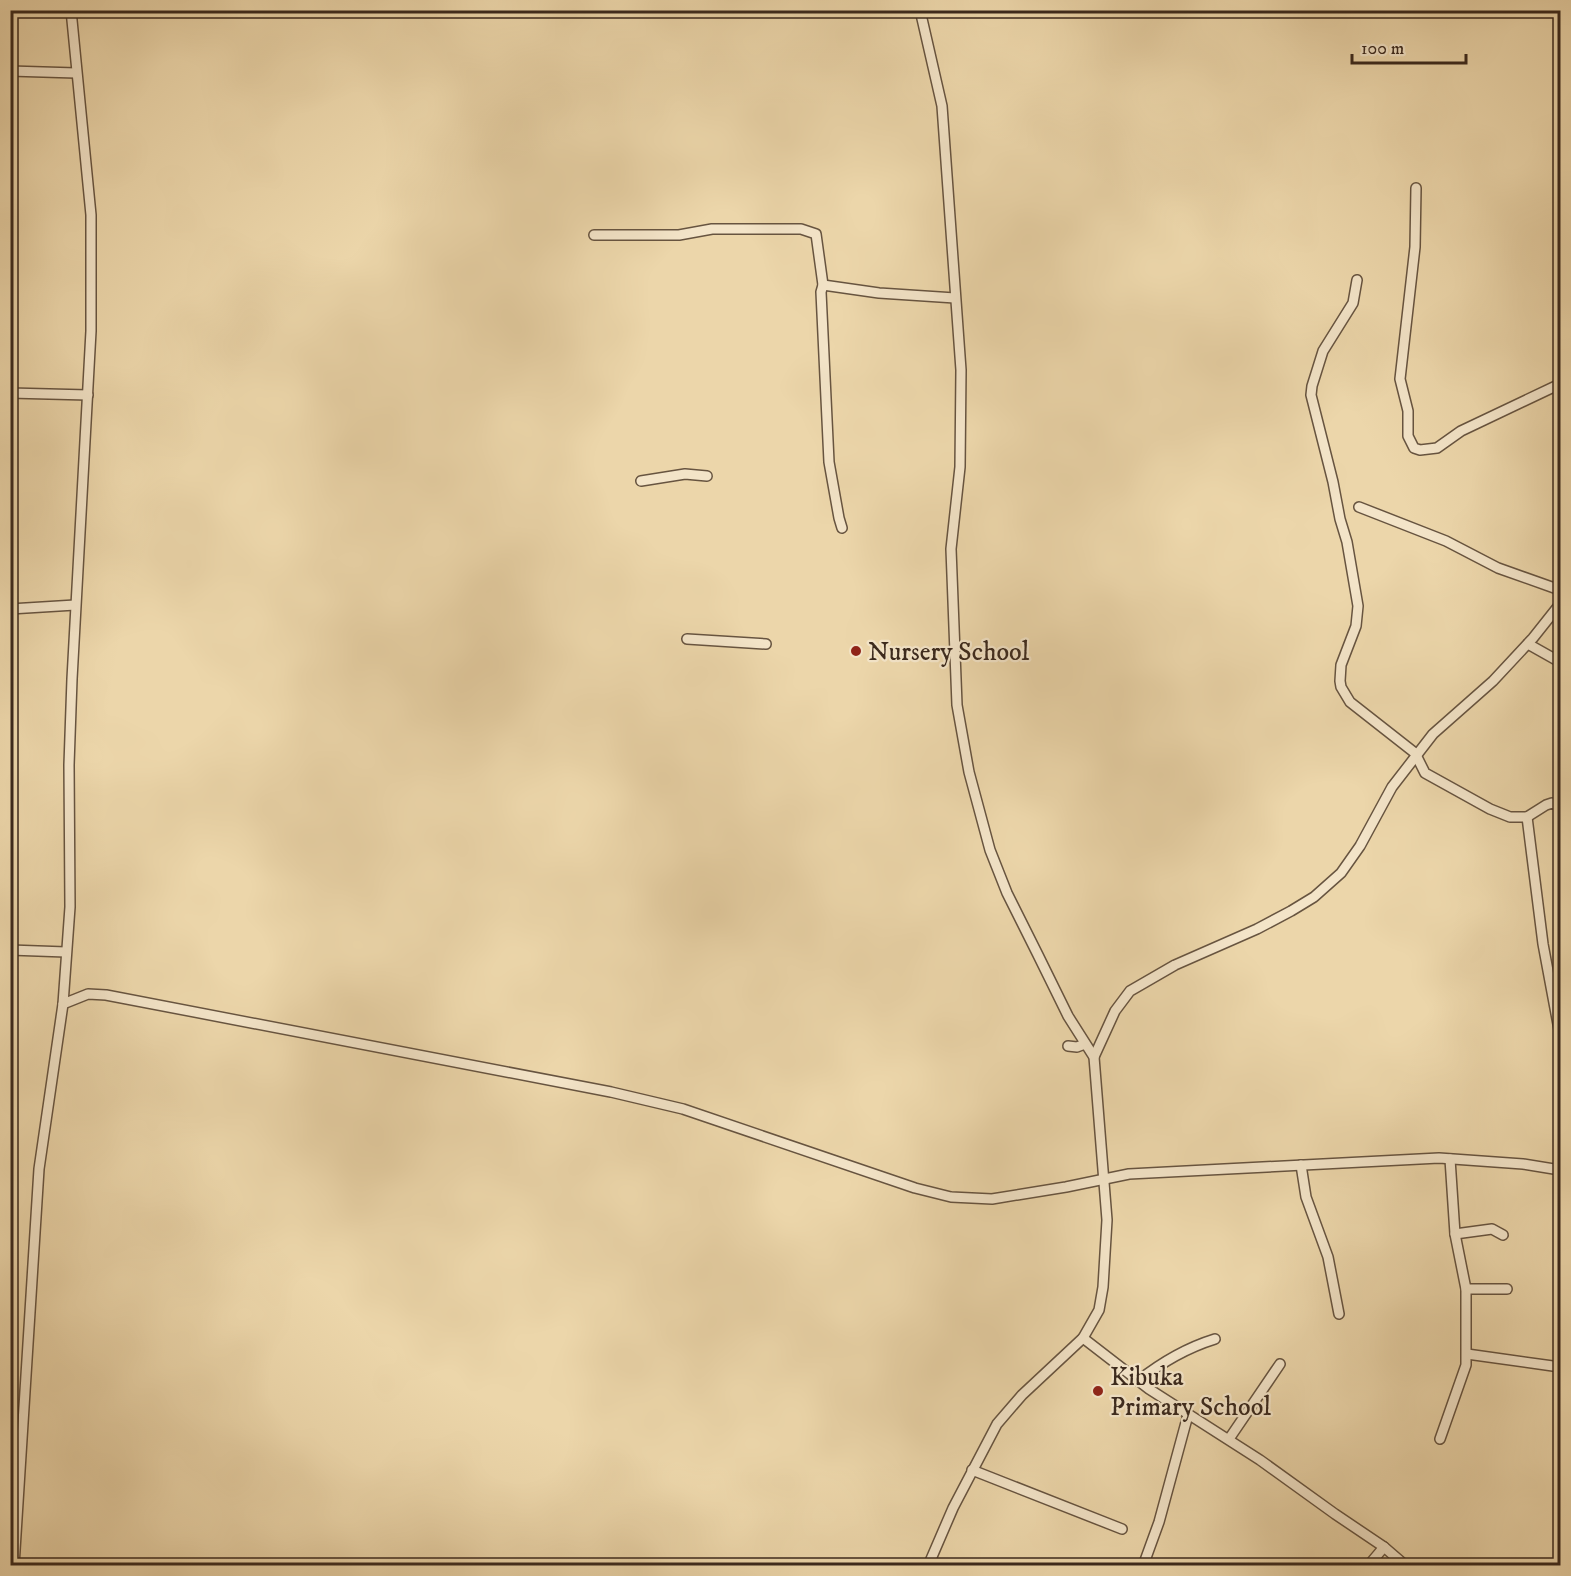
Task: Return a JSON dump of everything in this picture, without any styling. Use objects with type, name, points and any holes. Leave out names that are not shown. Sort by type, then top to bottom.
[{"type":"street","points":[[14,1566],[39,1169],[63,1004],[70,907],[69,765],[75,605],[91,331],[91,215],[71,10]]},
{"type":"street","points":[[920,10],[942,106],[961,370],[960,467],[951,549],[957,705],[969,772],[990,850],[1007,893],[1038,956],[1094,1057]]},
{"type":"street","points":[[10,71],[76,73]]},
{"type":"street","points":[[1416,188],[1415,247],[1400,379],[1408,411],[1408,436],[1414,448],[1428,450],[1437,448],[1461,431],[1560,384]]},
{"type":"street","points":[[594,235],[679,235],[712,229],[801,229],[816,234],[823,285],[821,292],[829,462],[842,528]]},
{"type":"street","points":[[1357,280],[1353,303],[1323,351],[1311,394],[1347,542],[1358,606],[1356,626],[1341,665],[1341,687],[1350,702],[1415,753],[1425,773],[1490,809],[1510,817],[1527,817],[1546,805],[1552,803],[1560,806]]},
{"type":"street","points":[[823,285],[879,293],[955,297]]},
{"type":"street","points":[[10,393],[88,395]]},
{"type":"street","points":[[641,481],[686,474],[707,476]]},
{"type":"street","points":[[1359,507],[1446,541],[1498,568],[1560,590]]},
{"type":"street","points":[[928,1566],[972,1470],[997,1424],[1022,1395],[1083,1338],[1099,1310],[1103,1287],[1107,1220],[1094,1057],[1114,1011],[1130,991],[1175,965],[1292,911],[1314,897],[1341,873],[1360,846],[1392,787],[1433,734],[1493,681],[1528,644],[1560,604]]},
{"type":"street","points":[[10,609],[75,605]]},
{"type":"street","points":[[687,639],[766,644]]},
{"type":"street","points":[[1528,644],[1560,662]]},
{"type":"street","points":[[1527,817],[1543,944],[1560,1035]]},
{"type":"street","points":[[10,950],[66,952]]},
{"type":"street","points":[[63,1004],[87,994],[106,995],[611,1092],[683,1109],[915,1188],[951,1197],[992,1199],[1129,1174],[1301,1165],[1450,1159],[1523,1164],[1560,1170]]},
{"type":"street","points":[[1068,1046],[1077,1047],[1085,1044]]},
{"type":"street","points":[[1440,1439],[1466,1365],[1467,1354],[1466,1289],[1455,1234],[1450,1159]]},
{"type":"street","points":[[1301,1165],[1306,1197],[1328,1257],[1339,1314]]},
{"type":"street","points":[[1455,1234],[1492,1229],[1503,1234]]},
{"type":"street","points":[[1466,1289],[1508,1289]]},
{"type":"street","points":[[1083,1338],[1138,1381],[1229,1439],[1384,1546],[1406,1566]]},
{"type":"street","points":[[1138,1381],[1170,1358],[1215,1339]]},
{"type":"street","points":[[1467,1354],[1560,1367]]},
{"type":"street","points":[[1229,1439],[1280,1364]]},
{"type":"street","points":[[1143,1566],[1159,1522],[1188,1414]]},
{"type":"street","points":[[972,1470],[1122,1529]]},
{"type":"street","points":[[1368,1566],[1384,1546]]},
{"type":"place","name":"Nursery School","points":[[856,651]]},
{"type":"place","name":"Kibuka Primary School","points":[[1098,1391]]}]
